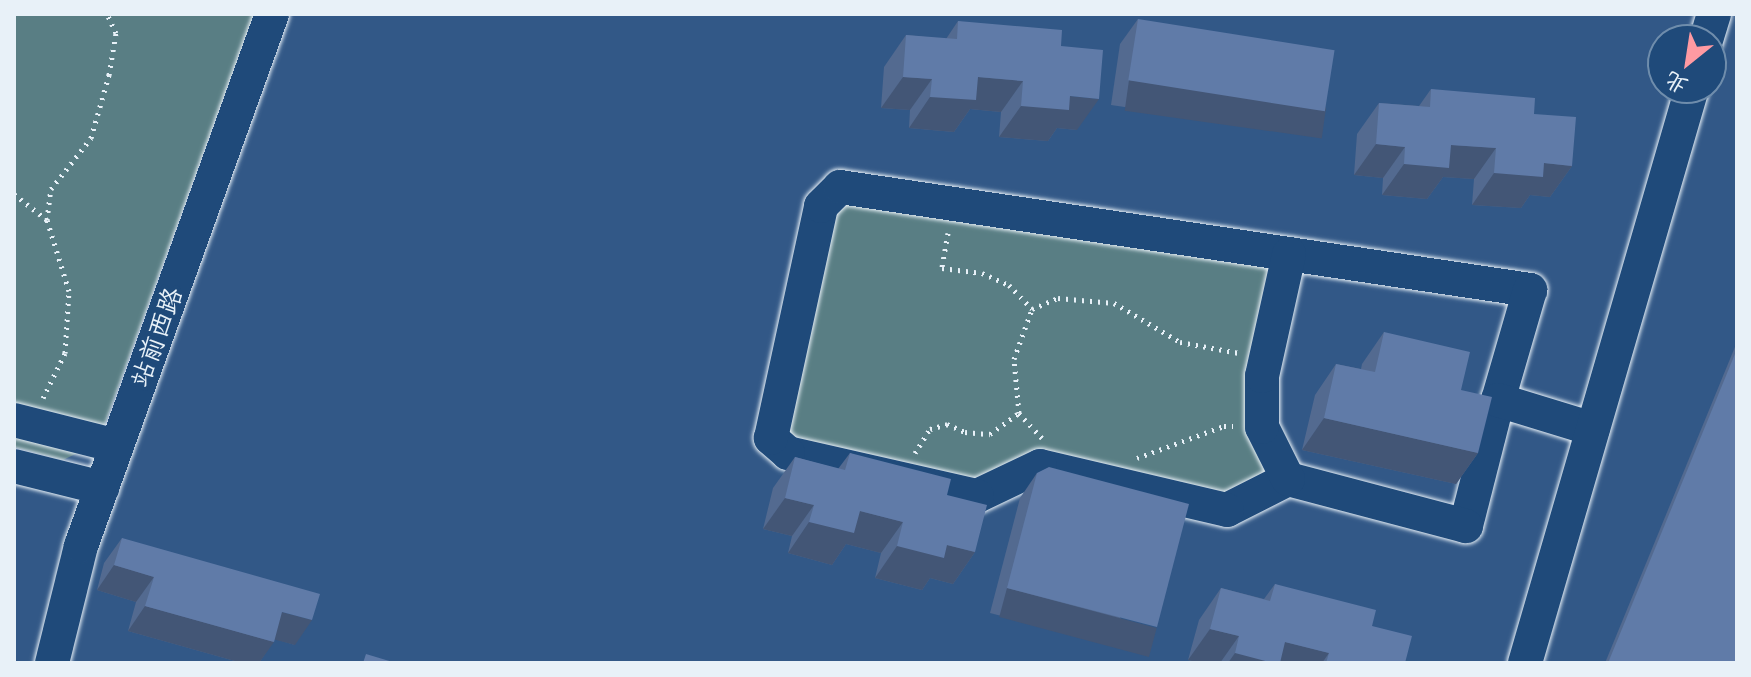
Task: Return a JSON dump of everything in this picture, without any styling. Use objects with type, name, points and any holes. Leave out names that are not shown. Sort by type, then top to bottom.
[{"type":"street","name":"站前西路","points":[[52,663],[81,546],[272,14]]},
{"type":"street","points":[[1525,663],[1687,104]]},
{"type":"street","points":[[840,187],[1289,254],[1530,290],[1466,526],[1288,479],[1227,510],[1040,466],[977,496],[788,453],[771,438],[821,206],[840,187]]},
{"type":"street","points":[[1288,479],[1262,427],[1262,376],[1289,254]]},
{"type":"street","points":[[1498,400],[1593,429]]},
{"type":"street","points":[[22,422],[117,446]]},
{"type":"street","points":[[14,466],[102,488]]},
{"type":"path","points":[[22,422],[65,353],[69,291],[47,220],[51,189],[91,138],[95,125],[109,75],[116,33],[107,14]]},
{"type":"path","points":[[14,194],[47,220]]},
{"type":"path","points":[[953,204],[942,268],[982,273],[1009,285],[1032,309]]},
{"type":"path","points":[[1043,439],[1019,413],[1014,359],[1032,309],[1058,298],[1114,303],[1180,342],[1212,351],[1266,355]]},
{"type":"path","points":[[908,480],[917,446],[930,429],[947,424],[965,432],[990,434],[1019,413]]},
{"type":"path","points":[[1121,455],[1137,458],[1224,426],[1262,427]]},
{"type":"green space","points":[[14,14],[254,14],[98,443],[63,460],[14,447]]},
{"type":"green space","points":[[840,187],[1289,254],[1262,376],[1288,479],[1227,510],[1040,466],[977,496],[771,438]]},
{"type":"building","points":[[1138,19],[1335,50],[1325,111],[1128,80]]},
{"type":"building","points":[[958,21],[1062,30],[1061,46],[1103,50],[1099,99],[1070,96],[1069,110],[1021,106],[1023,81],[978,77],[976,100],[930,97],[932,79],[903,77],[906,35],[957,39]]},
{"type":"building","points":[[1431,89],[1535,98],[1534,114],[1576,117],[1572,166],[1544,163],[1543,177],[1494,173],[1496,148],[1451,145],[1449,168],[1404,164],[1405,147],[1376,144],[1379,103],[1430,107]]},
{"type":"building","points":[[1384,332],[1470,352],[1461,390],[1492,397],[1478,453],[1324,418],[1336,364],[1375,372]]},
{"type":"building","points":[[1737,349],[1737,663],[1608,663]]},
{"type":"building","points":[[850,453],[951,479],[947,495],[987,505],[975,552],[947,545],[944,558],[897,546],[903,522],[860,511],[854,533],[809,522],[814,505],[785,498],[795,457],[845,470]]},
{"type":"building","points":[[1049,467],[1189,504],[1157,627],[1007,588],[1037,473]]},
{"type":"building","points":[[122,538],[320,594],[312,620],[282,612],[274,642],[145,606],[154,577],[114,565]]},
{"type":"building","points":[[1275,584],[1376,610],[1372,626],[1412,636],[1405,663],[1326,663],[1329,653],[1285,642],[1280,663],[1235,653],[1239,636],[1210,629],[1221,588],[1270,601]]},
{"type":"building","points":[[366,654],[396,663],[363,663]]}]
